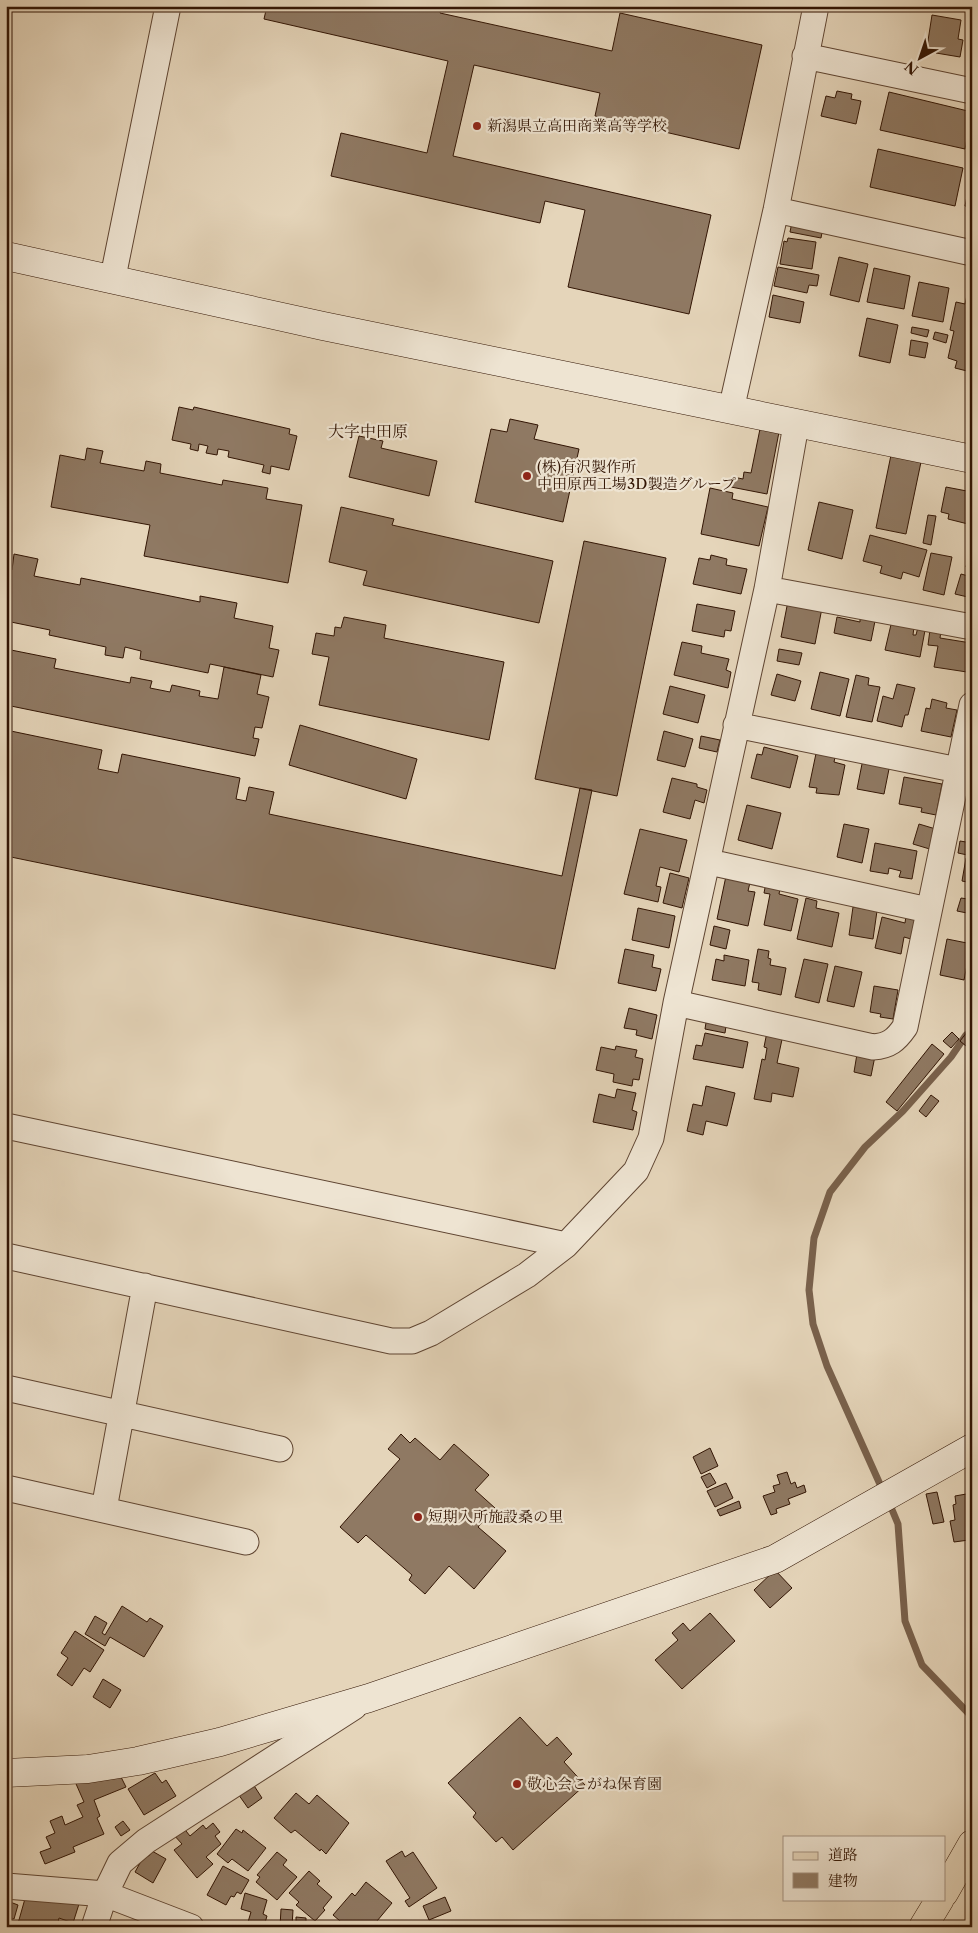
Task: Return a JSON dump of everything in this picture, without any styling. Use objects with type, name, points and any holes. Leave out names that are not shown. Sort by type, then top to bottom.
[{"type":"main road","points":[[946,1890],[972,1844]]},
{"type":"main road","points":[[923,1927],[939,1900]]},
{"type":"street","points":[[113,278],[168,6]]},
{"type":"street","points":[[731,410],[776,210],[816,6]]},
{"type":"street","points":[[805,56],[972,91]]},
{"type":"street","points":[[776,210],[972,253]]},
{"type":"street","points":[[6,256],[113,278],[323,326],[796,425],[972,459]]},
{"type":"street","points":[[6,1256],[390,1341],[412,1341],[432,1333],[527,1274],[566,1245],[636,1171],[651,1138],[676,1004],[709,862],[736,725],[767,589],[796,425]]},
{"type":"street","points":[[767,589],[972,627]]},
{"type":"street","points":[[676,1004],[873,1047],[885,1046],[896,1039],[905,1027],[972,705]]},
{"type":"street","points":[[736,725],[958,770]]},
{"type":"street","points":[[709,862],[928,910]]},
{"type":"street","points":[[6,1126],[566,1245]]},
{"type":"street","points":[[104,1508],[145,1286]]},
{"type":"street","points":[[6,1388],[280,1449]]},
{"type":"street","points":[[6,1773],[88,1769],[138,1761],[220,1742],[369,1698],[775,1559],[972,1448]]},
{"type":"street","points":[[6,1488],[104,1508],[246,1542]]},
{"type":"street","points":[[94,1927],[105,1894],[120,1864],[146,1840],[369,1698]]},
{"type":"street","points":[[6,1886],[105,1894],[192,1927]]},
{"type":"building","points":[[267,6],[415,8],[415,6],[442,6],[440,13],[612,51],[620,13],[762,45],[739,149],[595,116],[600,93],[474,65],[453,156],[711,215],[689,314],[568,287],[585,210],[545,201],[540,223],[331,176],[341,133],[427,153],[448,61],[264,19]]},
{"type":"building","points":[[932,15],[961,20],[958,39],[963,40],[960,57],[936,53],[937,49],[927,47]]},
{"type":"building","points":[[837,91],[852,94],[851,99],[861,101],[856,124],[821,116],[826,96],[835,98]]},
{"type":"building","points":[[889,92],[972,112],[965,149],[880,130]]},
{"type":"building","points":[[878,149],[963,168],[955,206],[870,187]]},
{"type":"building","points":[[971,176],[972,213],[969,213],[970,207],[965,206]]},
{"type":"building","points":[[793,217],[823,227],[821,238],[790,232]]},
{"type":"building","points":[[788,238],[816,242],[812,269],[780,264],[784,241],[787,242]]},
{"type":"building","points":[[839,257],[868,264],[859,302],[830,295]]},
{"type":"building","points":[[778,267],[819,275],[817,286],[809,285],[807,293],[774,286]]},
{"type":"building","points":[[874,268],[910,276],[904,309],[867,302]]},
{"type":"building","points":[[919,282],[949,288],[943,322],[912,316]]},
{"type":"building","points":[[969,286],[972,286],[972,364],[969,363],[967,371],[955,368],[957,361],[948,358],[954,331],[950,330],[956,302],[965,304]]},
{"type":"building","points":[[773,295],[804,302],[800,323],[769,317]]},
{"type":"building","points":[[867,318],[898,325],[890,363],[859,356]]},
{"type":"building","points":[[912,327],[929,330],[927,337],[911,333]]},
{"type":"building","points":[[935,332],[948,335],[946,343],[933,339]]},
{"type":"building","points":[[911,340],[928,343],[925,358],[909,355]]},
{"type":"building","points":[[179,407],[193,410],[194,407],[290,429],[289,434],[297,436],[289,470],[271,466],[270,474],[262,472],[264,465],[228,457],[229,451],[218,449],[217,455],[206,453],[208,446],[199,444],[198,451],[190,449],[191,444],[172,440]]},
{"type":"building","name":"(株)有沢製作所 中田原西工場3D製造グループ","points":[[510,419],[538,425],[534,439],[579,449],[563,522],[475,502],[491,429],[507,432]]},
{"type":"building","points":[[761,424],[780,427],[767,494],[731,487],[733,477],[743,479],[744,472],[751,473]]},
{"type":"building","points":[[359,436],[383,441],[381,448],[437,461],[429,496],[349,477]]},
{"type":"building","points":[[87,448],[103,451],[100,463],[144,471],[146,461],[161,464],[160,473],[222,485],[223,480],[268,488],[266,499],[302,505],[288,583],[144,556],[150,525],[51,507],[60,455],[85,460]]},
{"type":"building","points":[[891,455],[921,462],[906,534],[876,528]]},
{"type":"building","points":[[946,487],[972,492],[972,525],[948,519],[949,514],[941,512]]},
{"type":"building","points":[[710,488],[733,493],[732,499],[768,507],[759,546],[701,534]]},
{"type":"building","points":[[819,502],[853,510],[842,559],[808,550]]},
{"type":"building","points":[[341,507],[394,519],[392,525],[553,561],[539,623],[363,585],[367,571],[329,562]]},
{"type":"building","points":[[928,515],[936,516],[931,545],[923,543]]},
{"type":"building","points":[[870,535],[927,550],[919,577],[903,572],[901,579],[880,573],[882,566],[863,561]]},
{"type":"building","points":[[584,541],[666,558],[617,796],[535,779]]},
{"type":"building","points":[[972,542],[972,568],[966,567]]},
{"type":"building","points":[[931,553],[952,557],[944,595],[923,590]]},
{"type":"building","points":[[14,554],[38,559],[34,576],[80,585],[81,578],[200,602],[200,596],[237,603],[234,618],[273,626],[269,648],[279,650],[273,677],[210,664],[208,673],[140,659],[141,651],[125,647],[123,658],[105,655],[106,647],[49,635],[50,630],[6,621],[6,569],[12,570]]},
{"type":"building","points":[[711,555],[727,559],[726,565],[747,569],[741,594],[693,584],[699,558],[710,560]]},
{"type":"building","points":[[961,574],[972,577],[972,598],[955,594]]},
{"type":"building","points":[[788,601],[822,608],[815,644],[781,637]]},
{"type":"building","points":[[697,604],[735,611],[731,631],[725,630],[724,637],[692,631]]},
{"type":"building","points":[[893,616],[914,627],[913,635],[916,635],[919,623],[926,625],[920,657],[885,650]]},
{"type":"building","points":[[344,617],[386,625],[384,638],[504,662],[489,740],[319,705],[329,657],[312,654],[316,633],[334,636],[335,627],[341,628]]},
{"type":"building","points":[[837,617],[860,622],[860,618],[875,621],[871,641],[834,633]]},
{"type":"building","points":[[931,622],[942,624],[940,638],[971,643],[967,672],[934,667],[938,646],[928,645]]},
{"type":"building","points":[[682,642],[702,646],[701,653],[729,659],[726,670],[731,672],[728,688],[674,675]]},
{"type":"building","points":[[6,649],[56,659],[54,668],[130,683],[131,677],[152,681],[150,688],[170,692],[172,685],[200,691],[199,696],[218,699],[224,667],[261,675],[257,694],[269,697],[262,728],[255,727],[253,738],[259,739],[255,756],[6,705]]},
{"type":"building","points":[[779,649],[802,653],[799,665],[777,661]]},
{"type":"building","points":[[820,672],[849,679],[840,716],[811,709]]},
{"type":"building","points":[[777,674],[801,681],[795,701],[771,695]]},
{"type":"building","points":[[856,675],[869,678],[868,685],[880,687],[872,722],[846,717]]},
{"type":"building","points":[[897,684],[915,688],[908,715],[905,715],[902,727],[877,721],[883,696],[893,699]]},
{"type":"building","points":[[670,686],[705,695],[698,723],[663,714]]},
{"type":"building","points":[[932,699],[947,703],[946,708],[957,710],[951,737],[921,731],[926,708],[930,709]]},
{"type":"building","points":[[300,725],[417,759],[406,799],[289,765]]},
{"type":"building","points":[[6,730],[102,750],[98,769],[118,773],[122,754],[240,778],[236,799],[246,801],[249,787],[274,792],[269,814],[562,876],[580,788],[592,790],[555,969],[6,856]]},
{"type":"building","points":[[664,731],[693,739],[685,767],[657,760]]},
{"type":"building","points":[[701,736],[720,740],[717,752],[699,748]]},
{"type":"building","points":[[818,744],[837,748],[834,762],[845,765],[839,795],[816,793],[817,788],[809,787]]},
{"type":"building","points":[[764,747],[798,756],[790,788],[751,778],[757,754],[762,755]]},
{"type":"building","points":[[863,759],[890,764],[884,794],[857,789]]},
{"type":"building","points":[[904,777],[942,784],[936,815],[921,812],[922,808],[899,804]]},
{"type":"building","points":[[672,778],[697,784],[697,787],[707,790],[704,803],[695,800],[690,819],[663,812]]},
{"type":"building","points":[[747,805],[781,813],[772,849],[738,840]]},
{"type":"building","points":[[844,824],[869,829],[862,863],[837,857]]},
{"type":"building","points":[[919,824],[939,830],[933,850],[913,844]]},
{"type":"building","points":[[640,829],[687,840],[679,872],[660,867],[656,886],[661,887],[658,902],[624,894]]},
{"type":"building","points":[[960,841],[972,843],[972,856],[958,853]]},
{"type":"building","points":[[875,843],[917,851],[912,879],[899,877],[901,871],[889,868],[888,874],[870,871]]},
{"type":"building","points":[[966,858],[972,859],[972,883],[962,881]]},
{"type":"building","points":[[670,873],[689,878],[682,908],[663,903]]},
{"type":"building","points":[[752,874],[748,891],[755,892],[748,926],[717,919],[726,876]]},
{"type":"building","points":[[767,877],[782,879],[779,894],[798,899],[791,931],[764,925],[770,894],[764,893]]},
{"type":"building","points":[[969,894],[972,895],[972,914],[957,911],[961,898],[968,899]]},
{"type":"building","points":[[806,898],[817,901],[816,908],[839,913],[832,947],[797,939]]},
{"type":"building","points":[[853,907],[877,911],[873,939],[849,935]]},
{"type":"building","points":[[638,908],[675,916],[669,948],[632,940]]},
{"type":"building","points":[[906,916],[917,918],[911,939],[904,937],[901,954],[875,948],[882,917],[905,923]]},
{"type":"building","points":[[714,926],[730,930],[726,949],[710,945]]},
{"type":"building","points":[[947,939],[972,944],[972,966],[967,965],[964,980],[940,975]]},
{"type":"building","points":[[625,949],[654,955],[652,967],[661,969],[656,991],[618,983]]},
{"type":"building","points":[[758,949],[769,951],[770,965],[786,968],[781,995],[758,990],[759,983],[752,982]]},
{"type":"building","points":[[724,955],[749,960],[745,986],[712,980],[716,959],[724,961]]},
{"type":"building","points":[[804,959],[828,964],[819,1003],[795,997]]},
{"type":"building","points":[[835,966],[862,972],[854,1007],[827,1001]]},
{"type":"building","points":[[874,986],[898,990],[893,1019],[880,1017],[881,1014],[870,1012]]},
{"type":"building","points":[[629,1008],[657,1015],[652,1039],[636,1035],[637,1030],[624,1028]]},
{"type":"building","points":[[707,1016],[727,1019],[725,1033],[705,1029]]},
{"type":"building","points":[[972,1026],[972,1051],[960,1041]]},
{"type":"building","points":[[768,1027],[784,1030],[777,1063],[799,1068],[793,1097],[772,1093],[771,1102],[754,1099],[762,1059],[765,1060],[767,1048],[764,1047]]},
{"type":"building","points":[[952,1032],[959,1039],[951,1048],[943,1041]]},
{"type":"building","points":[[705,1033],[748,1042],[743,1068],[693,1059],[696,1045],[702,1046]]},
{"type":"building","points":[[932,1044],[944,1054],[897,1111],[886,1102]]},
{"type":"building","points":[[616,1046],[637,1050],[635,1057],[643,1059],[639,1080],[633,1079],[632,1086],[613,1082],[614,1074],[596,1070],[601,1047],[615,1050]]},
{"type":"building","points":[[858,1048],[876,1051],[871,1076],[854,1072]]},
{"type":"building","points":[[706,1086],[735,1093],[727,1126],[706,1121],[703,1135],[687,1131],[693,1104],[702,1106]]},
{"type":"building","points":[[617,1089],[636,1093],[632,1110],[637,1112],[633,1130],[593,1122],[599,1094],[615,1098]]},
{"type":"building","points":[[931,1095],[939,1101],[926,1117],[919,1111]]},
{"type":"building","name":"短期入所施設桑の里","points":[[401,1434],[410,1443],[415,1438],[440,1460],[454,1444],[489,1475],[475,1490],[495,1508],[478,1527],[506,1551],[474,1589],[449,1566],[425,1594],[409,1580],[412,1575],[366,1535],[358,1543],[340,1527],[400,1459],[388,1449]]},
{"type":"building","points":[[710,1448],[718,1466],[701,1474],[693,1457]]},
{"type":"building","points":[[787,1472],[791,1484],[795,1482],[797,1488],[804,1485],[806,1492],[788,1499],[790,1504],[776,1509],[777,1513],[771,1515],[763,1496],[775,1492],[773,1486],[780,1484],[777,1475]]},
{"type":"building","points":[[710,1473],[716,1483],[707,1488],[701,1477]]},
{"type":"building","points":[[726,1483],[733,1498],[715,1507],[707,1491]]},
{"type":"building","points":[[937,1492],[944,1522],[933,1524],[926,1494]]},
{"type":"building","points":[[972,1493],[972,1529],[967,1530],[969,1540],[954,1542],[950,1521],[955,1520],[953,1505],[956,1504],[955,1496]]},
{"type":"building","points":[[739,1501],[741,1508],[720,1516],[717,1510]]},
{"type":"building","points":[[775,1570],[792,1588],[770,1608],[754,1590]]},
{"type":"building","points":[[122,1606],[147,1622],[150,1618],[163,1626],[144,1657],[110,1637],[105,1646],[85,1634],[95,1616],[107,1623],[102,1633],[105,1635]]},
{"type":"building","points":[[710,1613],[735,1641],[682,1689],[655,1660],[678,1640],[672,1633],[683,1623],[690,1631]]},
{"type":"building","points":[[75,1631],[104,1650],[90,1672],[84,1668],[72,1686],[57,1675],[68,1658],[61,1653]]},
{"type":"building","points":[[103,1679],[121,1690],[110,1708],[93,1697]]},
{"type":"building","name":"敬心会こがね保育園","points":[[520,1717],[547,1746],[557,1737],[572,1754],[564,1762],[585,1785],[513,1850],[502,1837],[496,1842],[473,1817],[476,1813],[448,1783]]},
{"type":"building","points":[[155,1773],[162,1783],[166,1780],[176,1796],[144,1815],[128,1789]]},
{"type":"building","points":[[120,1775],[126,1787],[94,1800],[100,1816],[97,1818],[104,1834],[73,1847],[75,1852],[45,1864],[40,1852],[51,1848],[46,1837],[55,1833],[50,1821],[62,1816],[65,1825],[83,1817],[77,1805],[84,1802],[73,1777]]},
{"type":"building","points":[[251,1781],[262,1798],[248,1808],[236,1791]]},
{"type":"building","points":[[296,1793],[309,1804],[317,1795],[349,1823],[326,1854],[295,1830],[291,1833],[274,1818]]},
{"type":"building","points":[[123,1821],[130,1830],[121,1836],[115,1827]]},
{"type":"building","points":[[213,1823],[220,1832],[215,1836],[221,1844],[206,1857],[213,1864],[197,1878],[174,1850],[182,1844],[173,1834],[182,1826],[190,1836],[203,1825],[206,1829]]},
{"type":"building","points":[[236,1829],[242,1833],[243,1830],[266,1848],[248,1871],[232,1859],[228,1863],[217,1854]]},
{"type":"building","points":[[152,1851],[166,1859],[153,1883],[135,1872],[145,1854],[149,1856]]},
{"type":"building","points":[[402,1851],[405,1857],[413,1852],[437,1888],[409,1907],[405,1901],[410,1898],[386,1861]]},
{"type":"building","points":[[277,1852],[287,1860],[283,1865],[297,1877],[277,1900],[256,1882],[260,1877],[257,1875]]},
{"type":"building","points":[[223,1866],[249,1880],[241,1894],[237,1892],[234,1897],[231,1896],[226,1905],[207,1895]]},
{"type":"building","points":[[309,1871],[320,1881],[317,1884],[332,1897],[323,1908],[325,1910],[315,1921],[296,1905],[299,1902],[289,1893]]},
{"type":"building","points":[[366,1882],[392,1903],[372,1927],[347,1927],[333,1915],[352,1893],[355,1896]]},
{"type":"building","points":[[6,1888],[13,1890],[10,1902],[18,1905],[14,1919],[6,1916]]},
{"type":"building","points":[[28,1888],[79,1904],[73,1923],[59,1918],[57,1927],[17,1927]]},
{"type":"building","points":[[245,1893],[267,1900],[263,1914],[267,1916],[264,1926],[248,1922],[251,1912],[241,1909]]},
{"type":"building","points":[[445,1897],[451,1911],[429,1920],[423,1906]]},
{"type":"building","points":[[281,1909],[293,1910],[292,1927],[280,1927]]},
{"type":"building","points":[[296,1917],[306,1918],[306,1927],[296,1927]]},
{"type":"building","points":[[310,1923],[318,1924],[318,1927],[310,1927]]},
{"type":"waterway","points":[[883,1491],[827,1366],[813,1324],[809,1290],[814,1238],[830,1192],[865,1147],[903,1111],[951,1057],[966,1035]]},
{"type":"waterway","points":[[888,1500],[898,1524],[905,1621],[922,1665],[972,1717]]},
{"type":"place","name":"新潟県立高田商業高等学校","points":[[477,126]]},
{"type":"place","name":"(株)有沢製作所 中田原西工場3D製造グループ","points":[[527,476]]},
{"type":"place","name":"短期入所施設桑の里","points":[[418,1517]]},
{"type":"place","name":"敬心会こがね保育園","points":[[517,1784]]},
{"type":"district","name":"大字中田原","points":[[368,431]]}]
